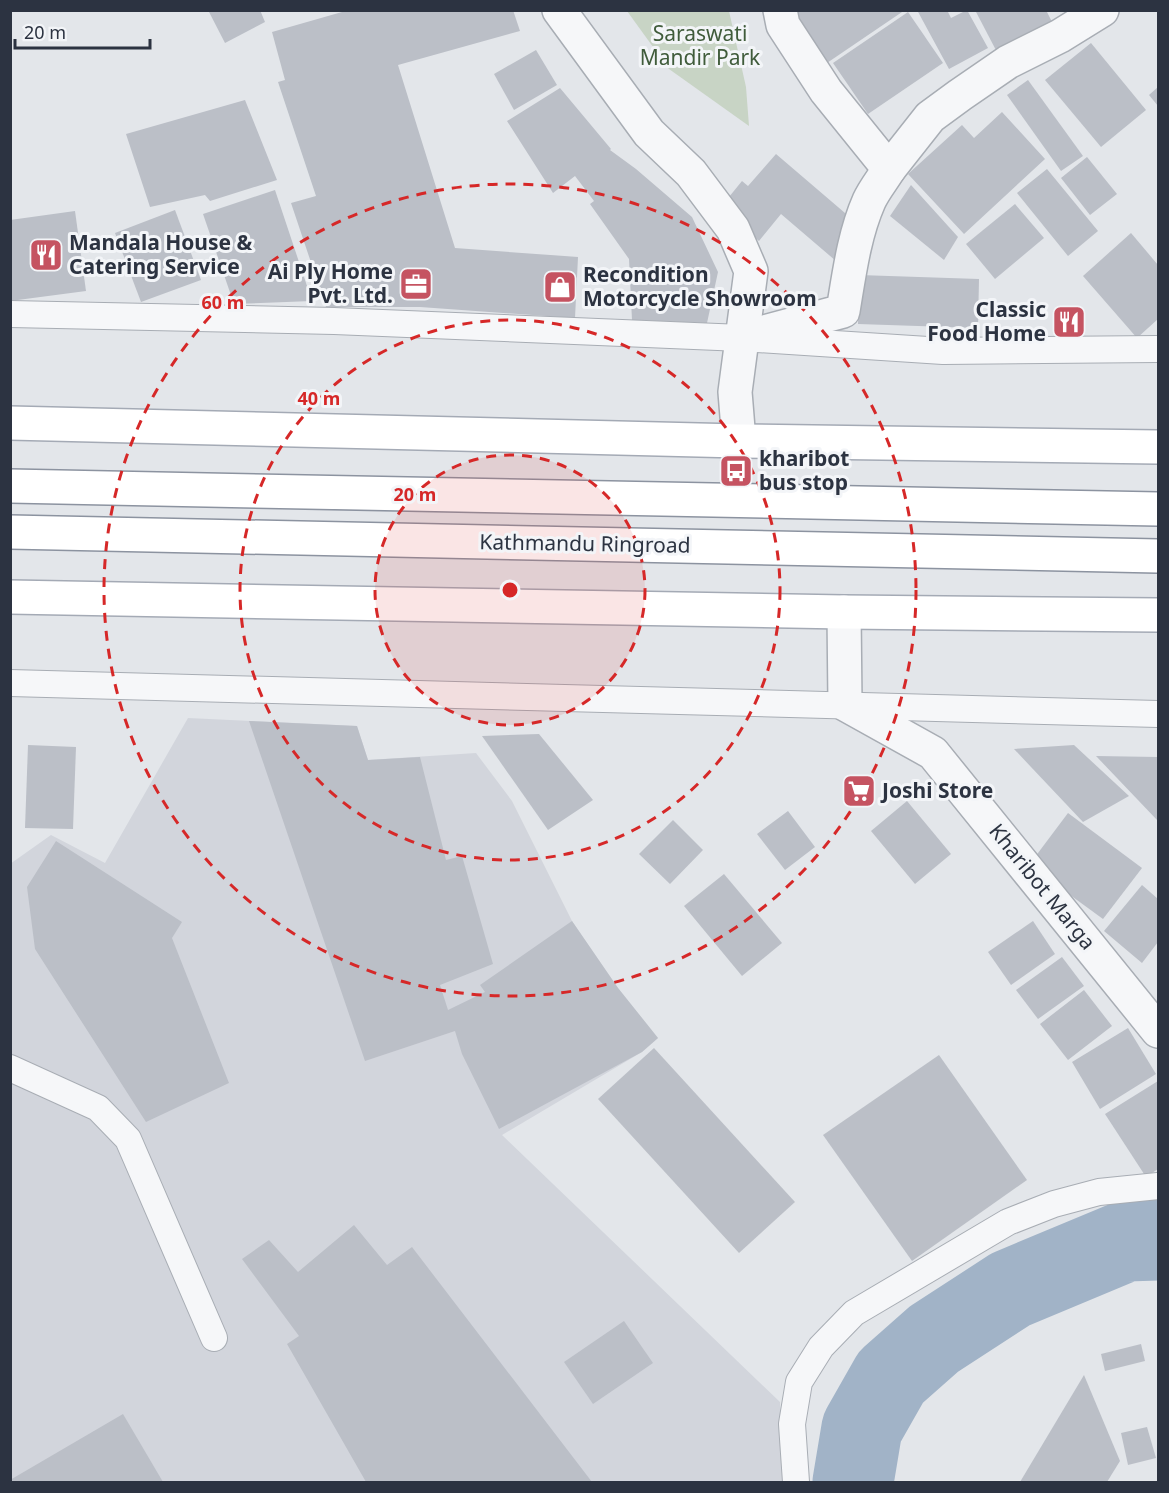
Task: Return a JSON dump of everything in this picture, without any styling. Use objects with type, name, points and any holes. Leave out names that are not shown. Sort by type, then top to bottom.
[{"type":"main road","points":[[10,423],[739,441],[1158,447]]},
{"type":"main road","points":[[10,486],[1158,508]]},
{"type":"main road","name":"Kathmandu Ringroad","points":[[10,532],[1158,556]]},
{"type":"main road","points":[[10,597],[844,612],[1158,615]]},
{"type":"street","points":[[559,10],[649,133],[691,173],[733,229],[751,271],[735,392],[739,441]]},
{"type":"street","points":[[780,10],[783,24],[826,91],[889,169]]},
{"type":"street","points":[[742,338],[843,311],[851,263],[870,199],[889,169],[930,117],[1008,63],[1060,36],[1102,10]]},
{"type":"street","points":[[844,612],[845,704]]},
{"type":"street","name":"Kharibot Marga","points":[[845,704],[933,753],[1158,1031]]},
{"type":"lane","points":[[10,314],[334,321],[742,338],[943,351],[1158,349]]},
{"type":"lane","points":[[10,683],[1158,714]]},
{"type":"lane","points":[[10,1068],[98,1108],[128,1139],[214,1338]]},
{"type":"lane","points":[[796,1482],[792,1424],[799,1382],[821,1347],[854,1313],[1008,1222],[1054,1204],[1099,1192],[1158,1186]]},
{"type":"shaded area","points":[[188,718],[357,726],[368,760],[476,753],[512,801],[572,921],[618,988],[658,1038],[642,1052],[502,1135],[780,1402],[782,1482],[11,1482],[10,864],[51,835],[105,863]]},
{"type":"green space","name":"Saraswati Mandir Park","points":[[627,11],[729,11],[746,87],[749,126],[669,69]]},
{"type":"building","points":[[208,10],[260,10],[265,22],[225,43]]},
{"type":"building","points":[[349,10],[513,10],[520,31],[398,65],[455,248],[578,257],[575,318],[420,307],[326,307],[291,203],[316,196],[278,82],[285,80],[272,32]]},
{"type":"building","points":[[801,10],[905,10],[824,65],[791,17]]},
{"type":"building","points":[[917,10],[947,10],[951,18],[967,10],[988,48],[949,69]]},
{"type":"building","points":[[975,10],[1046,10],[1055,28],[999,56]]},
{"type":"building","points":[[908,12],[943,63],[868,114],[833,63]]},
{"type":"building","points":[[1091,43],[1146,110],[1101,147],[1045,80]]},
{"type":"building","points":[[536,50],[557,85],[514,110],[494,74]]},
{"type":"building","points":[[1028,80],[1083,156],[1061,171],[1007,95]]},
{"type":"building","points":[[1158,87],[1158,106],[1149,95]]},
{"type":"building","points":[[560,88],[610,150],[692,217],[718,272],[707,323],[632,320],[629,259],[590,204],[594,201],[575,176],[553,193],[507,121]]},
{"type":"building","points":[[245,100],[277,180],[210,201],[205,195],[150,207],[126,134]]},
{"type":"building","points":[[1002,112],[1045,159],[964,234],[908,174],[962,125],[974,138]]},
{"type":"building","points":[[776,154],[852,219],[843,267],[781,214],[759,241],[720,208],[742,181],[748,186]]},
{"type":"building","points":[[1087,157],[1117,194],[1090,215],[1061,178]]},
{"type":"building","points":[[1047,169],[1098,231],[1068,256],[1017,193]]},
{"type":"building","points":[[911,185],[958,237],[944,260],[890,216]]},
{"type":"building","points":[[275,190],[312,301],[234,304],[203,214]]},
{"type":"building","points":[[1015,204],[1044,238],[995,279],[966,244]]},
{"type":"building","points":[[175,210],[201,280],[141,302],[115,233]]},
{"type":"building","name":"Mandala House & Catering Service","points":[[75,211],[86,291],[10,301],[10,220]]},
{"type":"building","points":[[1131,233],[1158,265],[1158,319],[1137,338],[1083,276]]},
{"type":"building","points":[[859,275],[979,279],[978,328],[858,324]]},
{"type":"building","points":[[249,721],[357,726],[368,760],[420,757],[446,860],[462,856],[493,964],[440,985],[448,1010],[485,992],[480,985],[572,921],[618,988],[658,1038],[642,1052],[499,1129],[462,1054],[455,1031],[365,1061]]},
{"type":"building","points":[[539,734],[593,800],[548,830],[482,736]]},
{"type":"building","points":[[28,745],[76,747],[73,829],[25,828]]},
{"type":"building","points":[[1074,745],[1129,796],[1083,822],[1014,749]]},
{"type":"building","points":[[1096,756],[1158,757],[1158,821]]},
{"type":"building","points":[[907,801],[951,854],[915,884],[871,831]]},
{"type":"building","points":[[788,811],[815,847],[785,870],[757,834]]},
{"type":"building","points":[[1068,813],[1142,868],[1103,919],[1029,865]]},
{"type":"building","points":[[673,820],[703,850],[670,884],[639,854]]},
{"type":"building","points":[[56,841],[182,922],[172,938],[229,1083],[146,1122],[35,949],[27,887]]},
{"type":"building","points":[[724,874],[782,943],[742,976],[684,906]]},
{"type":"building","points":[[1142,885],[1158,899],[1158,942],[1142,963],[1104,931]]},
{"type":"building","points":[[1033,921],[1055,954],[1011,985],[988,952]]},
{"type":"building","points":[[1062,957],[1084,986],[1038,1019],[1016,990]]},
{"type":"building","points":[[1084,990],[1112,1026],[1068,1060],[1040,1024]]},
{"type":"building","points":[[1128,1028],[1156,1074],[1100,1109],[1072,1062]]},
{"type":"building","points":[[654,1048],[795,1202],[739,1253],[598,1099]]},
{"type":"building","points":[[939,1055],[1027,1180],[912,1261],[823,1135]]},
{"type":"building","points":[[1158,1081],[1158,1169],[1146,1177],[1105,1114]]},
{"type":"building","points":[[354,1225],[387,1265],[412,1247],[592,1482],[366,1482],[287,1344],[299,1336],[242,1259],[269,1240],[298,1272]]},
{"type":"building","points":[[624,1321],[653,1363],[593,1404],[564,1362]]},
{"type":"building","points":[[1141,1344],[1145,1361],[1105,1371],[1101,1354]]},
{"type":"building","points":[[1084,1375],[1120,1461],[1107,1482],[1020,1482]]},
{"type":"building","points":[[123,1414],[163,1482],[10,1482],[10,1480]]},
{"type":"building","points":[[1147,1427],[1156,1458],[1128,1465],[1121,1433]]},
{"type":"waterway","points":[[853,1482],[862,1428],[891,1377],[934,1339],[1011,1289],[1126,1241],[1158,1240]]},
{"type":"place","name":"Mandala House & Catering Service","points":[[46,255]]},
{"type":"place","name":"Ai Ply Home Pvt. Ltd.","points":[[416,284]]},
{"type":"place","name":"Recondition Motorcycle Showroom","points":[[560,287]]},
{"type":"place","name":"Classic Food Home","points":[[1069,322]]},
{"type":"place","name":"kharibot bus stop","points":[[736,471]]},
{"type":"place","name":"Joshi Store","points":[[859,791]]}]
